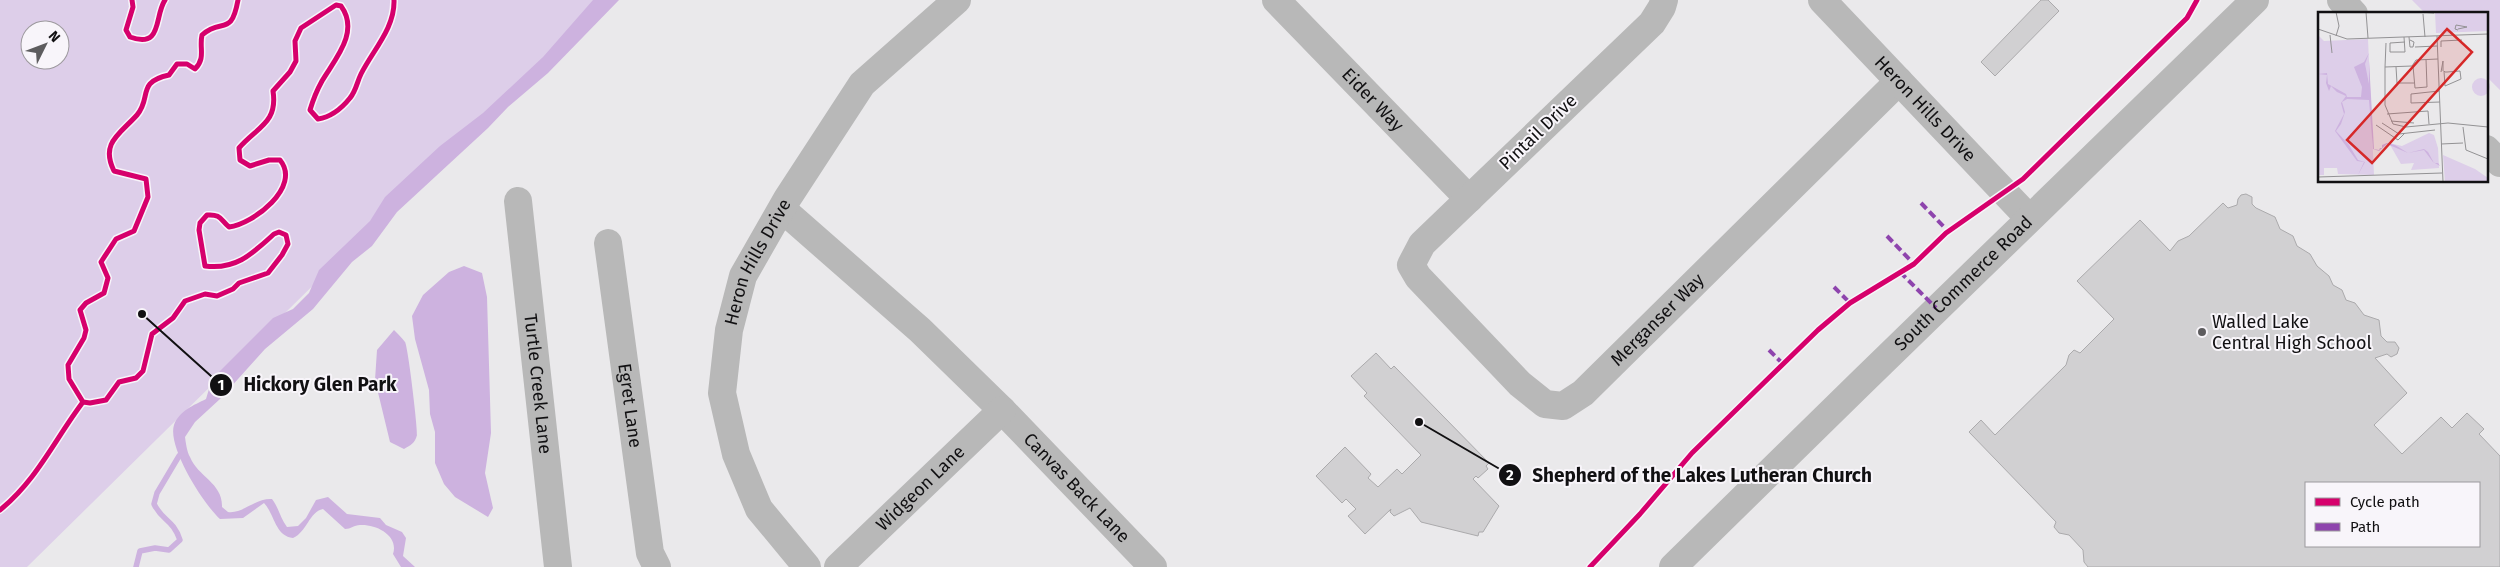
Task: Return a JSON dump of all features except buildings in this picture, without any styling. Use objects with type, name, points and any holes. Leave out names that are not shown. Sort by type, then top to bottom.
[{"type":"street","name":"Heron Hills Drive","points":[[807,567],[758,509],[736,454],[722,393],[728,330],[743,276],[782,209],[862,84],[957,0]]},
{"type":"street","name":"Eider Way","points":[[1276,0],[1469,199]]},
{"type":"street","name":"Pintail Drive","points":[[1411,264],[1422,244],[1652,23],[1664,0]]},
{"type":"street","name":"Heron Hills Drive","points":[[1822,0],[2029,218]]},
{"type":"street","name":"South Commerce Road","points":[[1673,567],[2254,0]]},
{"type":"street","points":[[2341,0],[2352,12]]},
{"type":"street","name":"Merganser Way","points":[[1411,264],[1418,277],[1520,384],[1545,404],[1563,406],[1590,386],[1899,81]]},
{"type":"street","points":[[2488,151],[2500,163]]},
{"type":"street","name":"Turtle Creek Lane","points":[[518,201],[558,567]]},
{"type":"street","name":"Canvas Back Lane","points":[[782,209],[920,330],[1002,410],[1152,567]]},
{"type":"street","name":"Egret Lane","points":[[608,243],[650,553],[657,567]]},
{"type":"street","name":"Widgeon Lane","points":[[838,567],[1002,410]]},
{"type":"shaded area","points":[[0,0],[603,0],[27,567],[0,567]]},
{"type":"shaded area","points":[[593,0],[619,0],[548,73],[508,107],[488,128],[397,212],[372,246],[352,262],[313,309],[265,349],[220,399],[195,422],[185,437],[188,453],[194,464],[219,492],[222,507],[228,512],[239,511],[260,501],[272,499],[287,527],[298,526],[306,518],[316,500],[328,497],[347,514],[380,518],[386,525],[402,532],[406,538],[403,556],[415,567],[401,567],[393,554],[393,542],[385,532],[367,525],[358,525],[345,529],[323,509],[314,514],[302,531],[293,538],[282,533],[264,503],[243,518],[220,519],[205,502],[181,461],[173,435],[176,420],[187,409],[206,399],[212,379],[273,318],[293,309],[309,293],[319,270],[370,221],[385,197],[440,146],[483,113],[543,57]]},
{"type":"shaded area","points":[[2412,0],[2500,0],[2500,90],[2488,78],[2488,12],[2424,12]]},
{"type":"shaded area","points":[[464,266],[482,273],[487,297],[491,433],[485,473],[493,508],[488,517],[455,497],[444,484],[435,463],[435,432],[430,414],[429,390],[415,339],[412,316],[423,295],[449,272]]},
{"type":"shaded area","points":[[394,330],[405,342],[417,430],[414,442],[404,449],[390,442],[375,380],[377,350]]},
{"type":"waterway","points":[[136,567],[140,551],[155,548],[169,550],[180,540],[174,528],[160,514],[154,504],[157,493],[179,456]]},
{"type":"marked path","points":[[1921,203],[1948,231]]},
{"type":"marked path","points":[[1887,236],[1914,264]]},
{"type":"marked path","points":[[1900,272],[1936,308]]},
{"type":"marked path","points":[[1834,287],[1850,303]]},
{"type":"marked path","points":[[1769,350],[1783,364]]},
{"type":"cycle path","points":[[132,0],[133,7],[126,30],[130,37],[141,40],[148,39],[153,35],[165,0]]},
{"type":"cycle path","points":[[238,0],[235,12],[229,23],[215,27],[202,35],[201,57],[195,69],[187,64],[177,64],[169,75],[152,82],[148,86],[141,109],[111,146],[109,153],[114,171],[146,179],[148,197],[134,231],[116,239],[101,262],[108,278],[104,293],[86,303],[80,310],[86,330],[84,338],[68,365],[69,379],[83,402],[90,403],[106,400],[119,382],[136,378],[143,371],[152,334],[173,318],[185,301],[205,294],[217,296],[233,289],[239,283],[268,273],[282,255],[288,244],[286,235],[279,232],[274,234],[251,254],[235,263],[226,266],[205,266],[199,230],[200,223],[207,215],[215,215],[229,227],[239,224],[261,212],[280,192],[285,181],[285,171],[280,160],[269,160],[250,166],[240,160],[239,148],[269,118],[274,102],[273,91],[290,72],[296,61],[295,41],[301,28],[336,5],[341,6],[346,16],[348,26],[344,45],[320,84],[310,110],[318,119],[336,112],[352,95],[361,74],[391,20],[394,0]]},
{"type":"cycle path","points":[[1590,567],[1640,514],[1692,453],[1818,330],[1850,303],[1914,264],[1946,233],[2023,179],[2187,18],[2197,0]]},
{"type":"cycle path","points":[[0,510],[25,486],[83,402]]},
{"type":"place","name":"Hickory Glen Park","points":[[142,314]]},
{"type":"place","name":"Walled Lake Central High School","points":[[2202,332]]},
{"type":"place","name":"Shepherd of the Lakes Lutheran Church","points":[[1419,422]]}]
